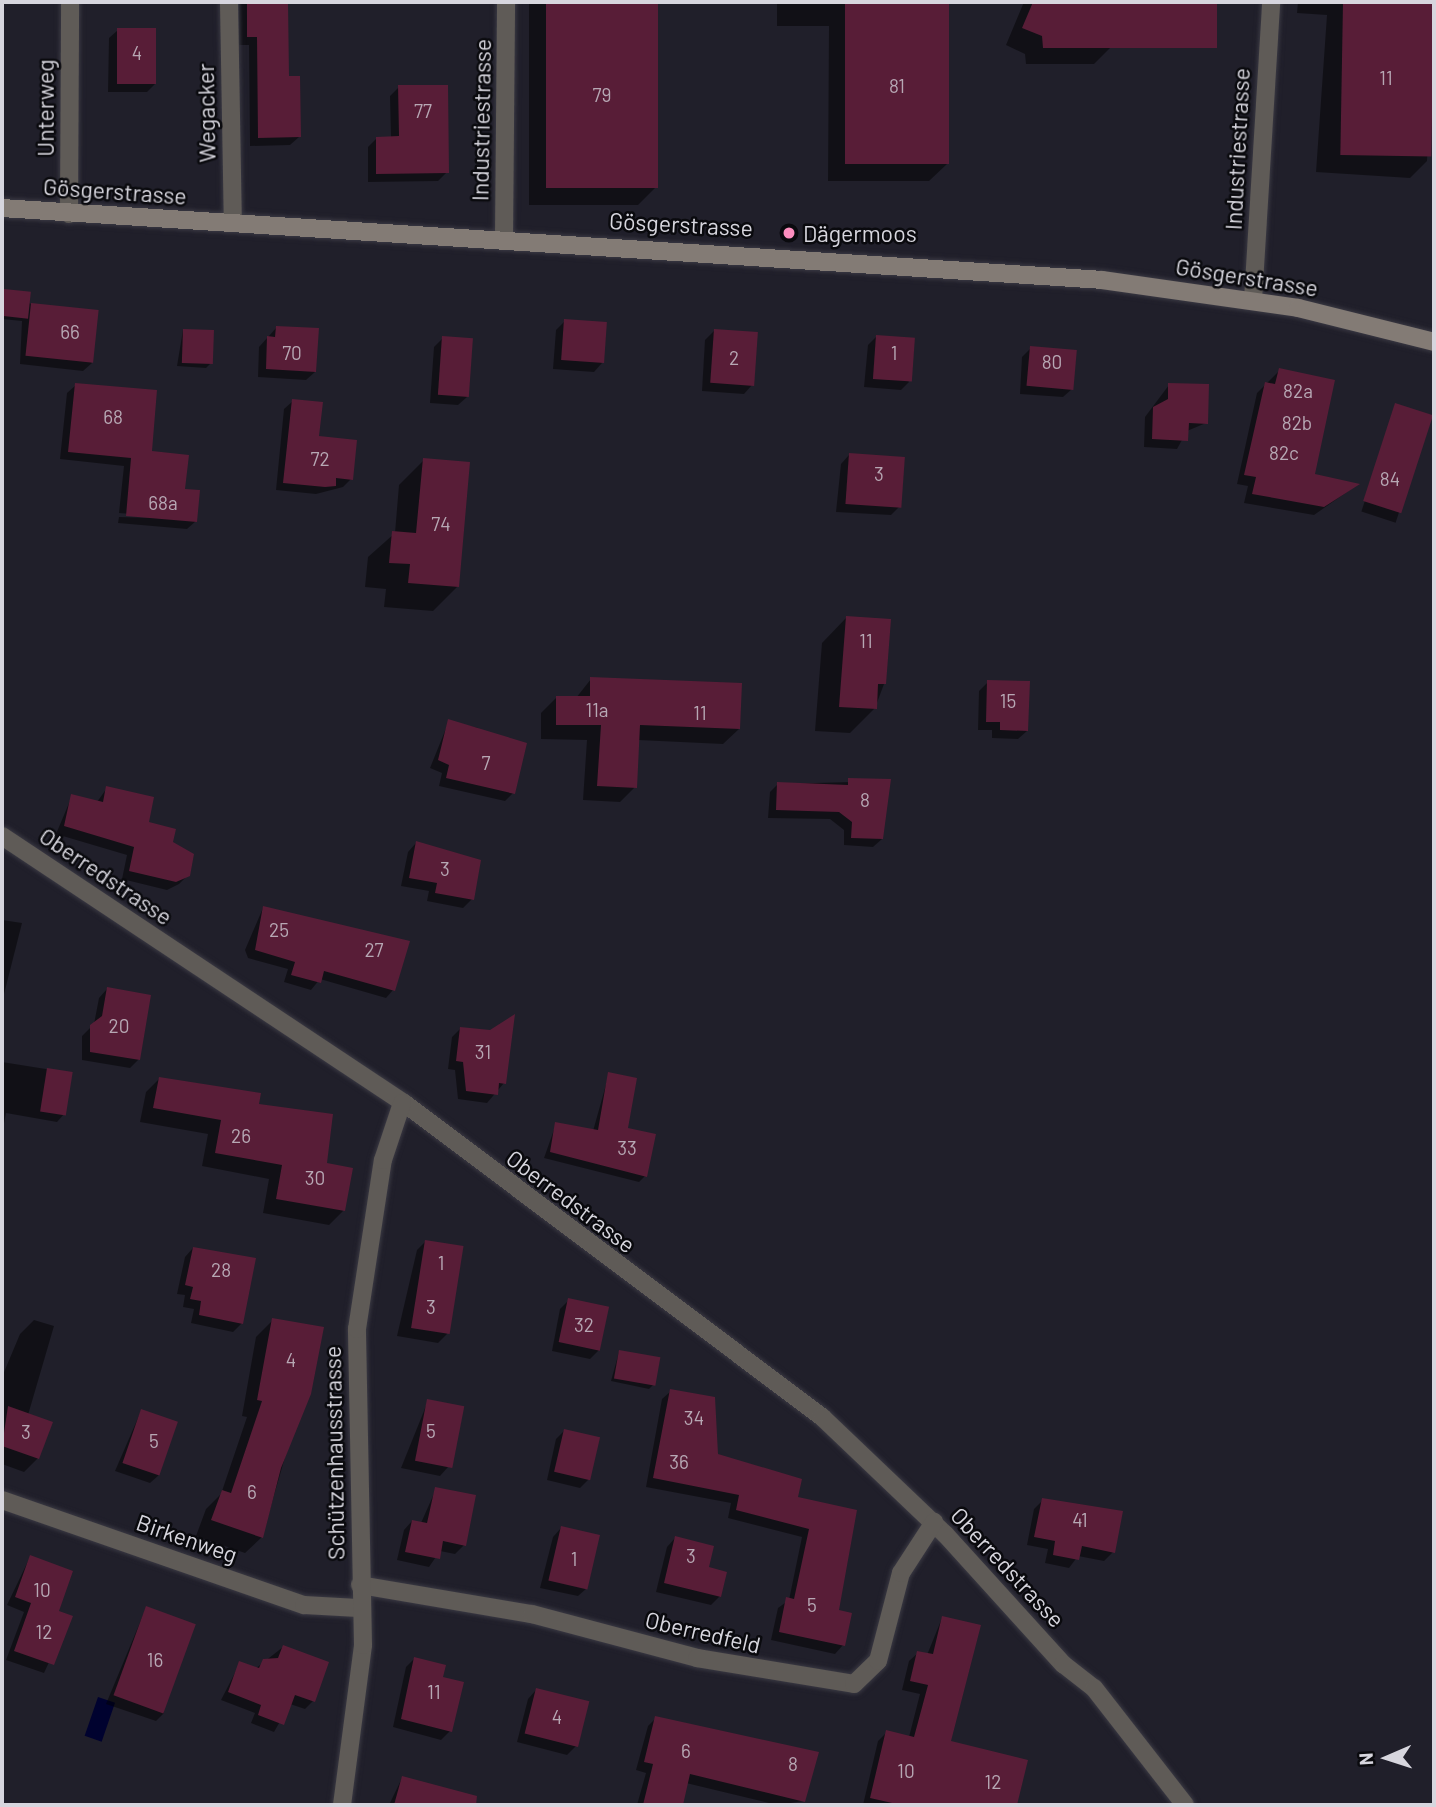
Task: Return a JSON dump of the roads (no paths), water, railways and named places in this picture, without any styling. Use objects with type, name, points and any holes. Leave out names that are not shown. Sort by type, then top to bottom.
[{"type":"main road","name":"Gösgerstrasse","points":[[2,208],[793,255],[1253,299],[1434,342]]},
{"type":"street","name":"Unterweg","points":[[69,214],[70,2]]},
{"type":"street","name":"Wegacker","points":[[229,2],[233,223]]},
{"type":"street","name":"Industriestrasse","points":[[504,239],[506,2]]},
{"type":"street","name":"Industriestrasse","points":[[1253,299],[1270,2]]},
{"type":"street","name":"Oberredstrasse","points":[[2,836],[402,1102],[822,1417],[934,1522],[1063,1664],[1094,1688],[1185,1805]]},
{"type":"street","name":"Schützenhausstrasse","points":[[342,1805],[361,1700],[357,1329],[383,1160],[402,1102]]},
{"type":"street","name":"Birkenweg","points":[[2,1500],[304,1605],[358,1608]]},
{"type":"street","name":"Oberredfeld","points":[[360,1584],[533,1614],[697,1658],[854,1684],[878,1661],[901,1573],[934,1522]]},
{"type":"water","points":[[98,1697],[115,1703],[102,1742],[85,1736]]},
{"type":"place","name":"Dägermoos","points":[[789,233]]}]
